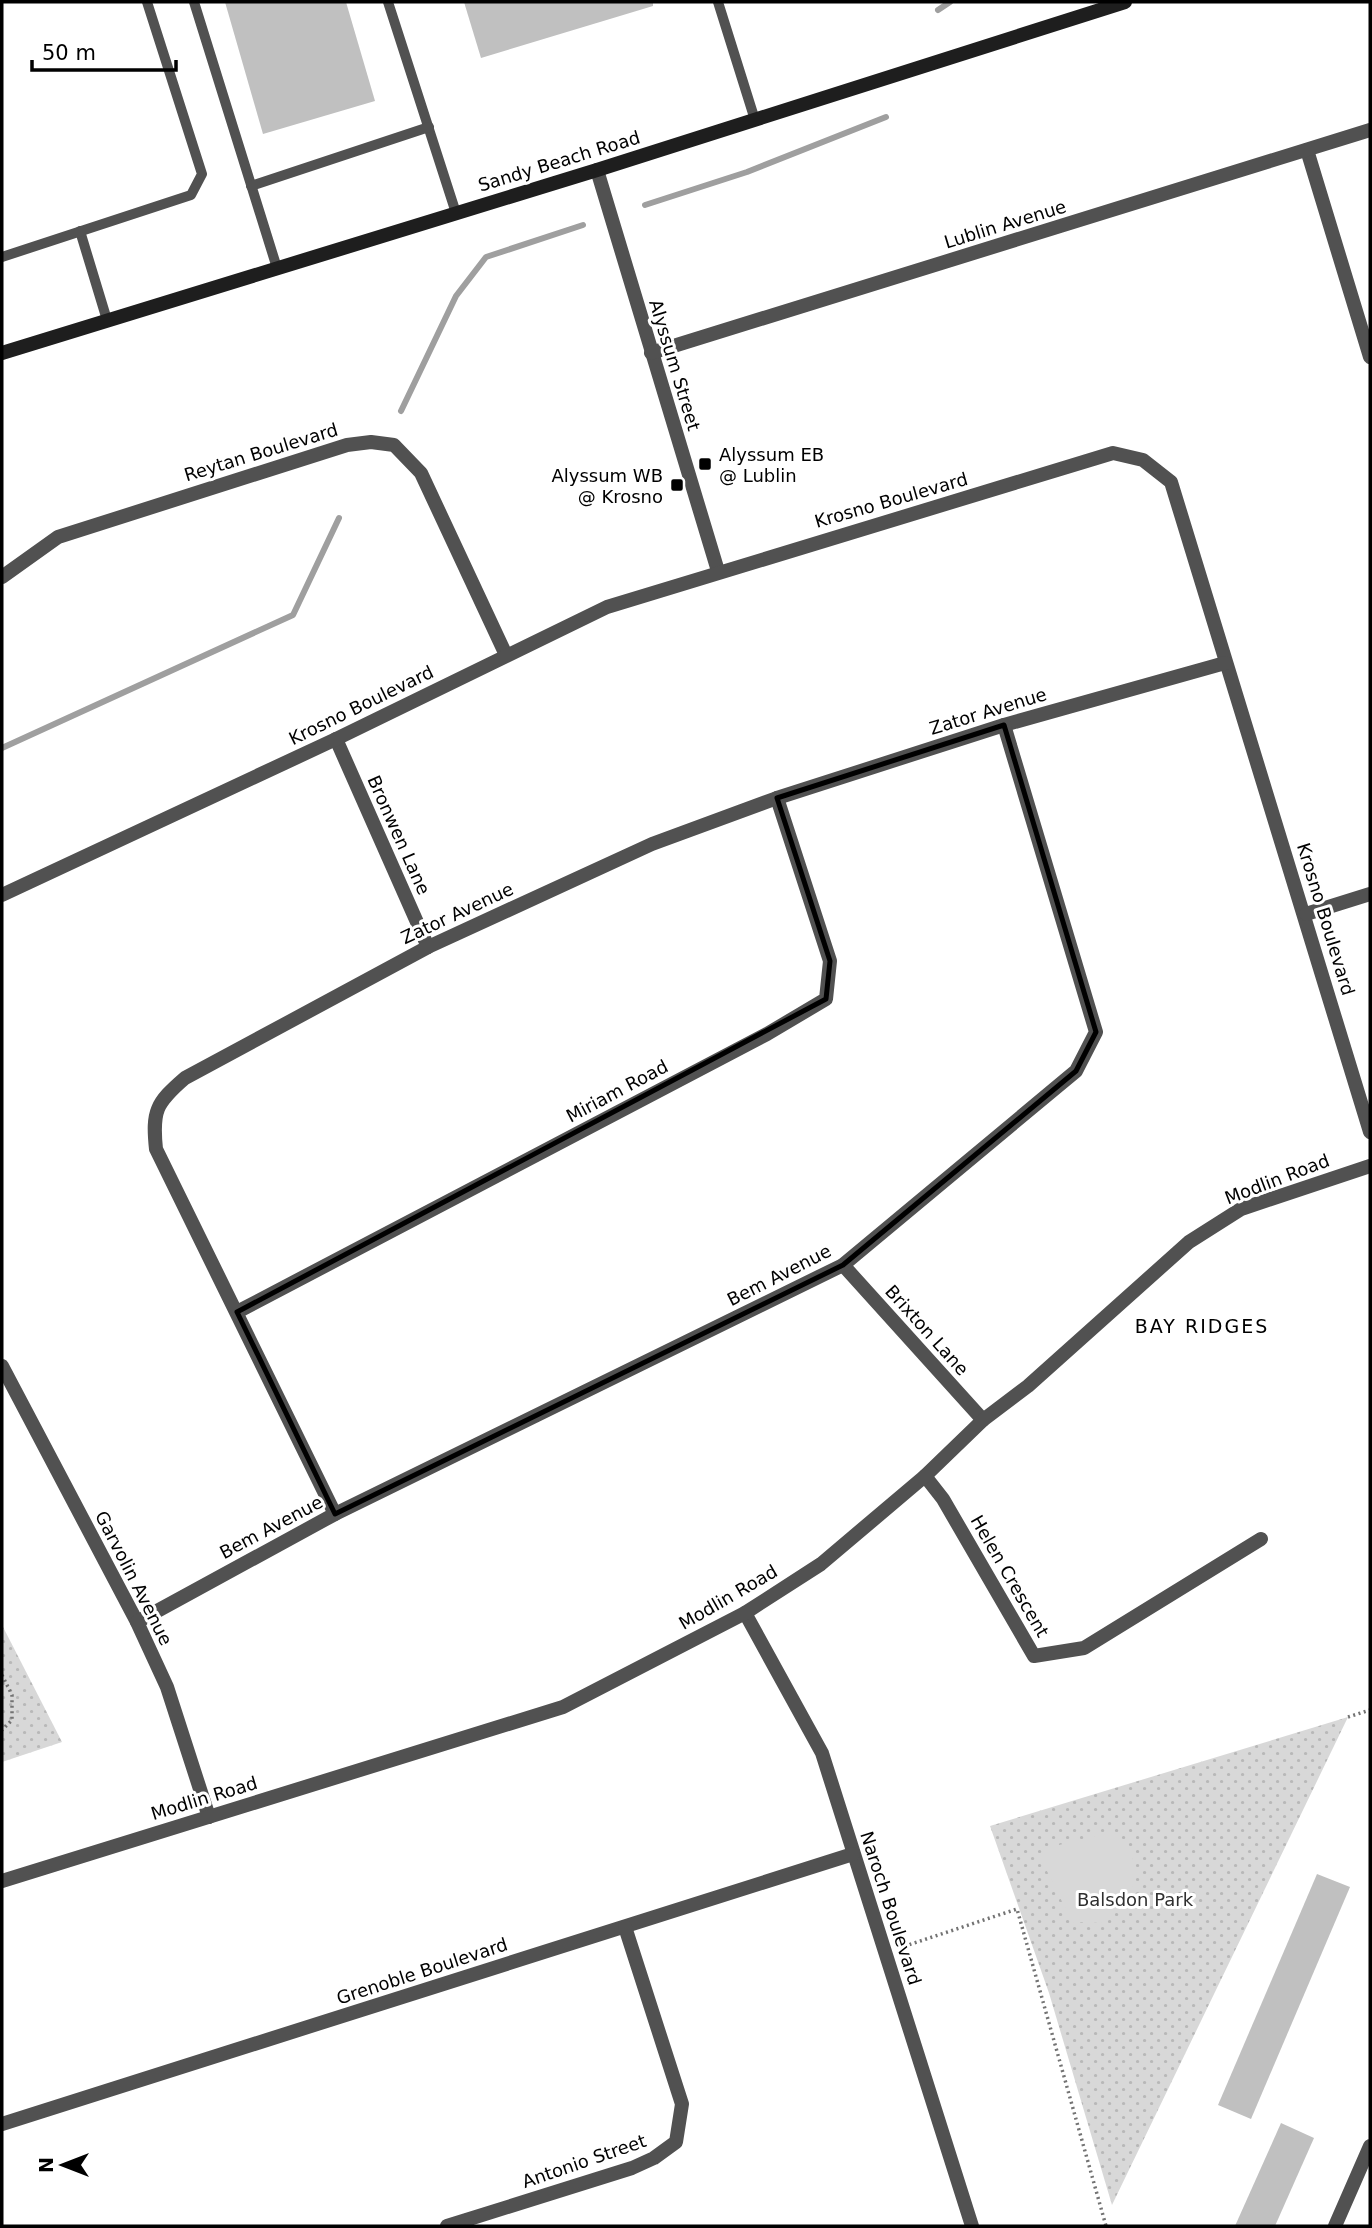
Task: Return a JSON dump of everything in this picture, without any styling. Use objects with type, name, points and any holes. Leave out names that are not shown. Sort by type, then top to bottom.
[{"type":"street","name":"Sandy Beach Road","points":[[2,353],[597,170],[1125,2]]},
{"type":"street","name":"Lublin Avenue","points":[[651,353],[1370,130]]},
{"type":"street","points":[[1307,150],[1370,358]]},
{"type":"street","name":"Alyssum Street","points":[[597,170],[718,571]]},
{"type":"street","name":"Reytan Boulevard","points":[[2,577],[58,537],[347,445],[371,442],[394,445],[421,473],[506,655]]},
{"type":"street","name":"Krosno Boulevard","points":[[2,895],[336,739],[607,607],[718,571],[1113,453],[1143,460],[1171,482],[1225,663],[1306,914],[1370,1132]]},
{"type":"street","name":"Zator Avenue","points":[[335,1514],[156,1149],[153,1116],[167,1094],[185,1078],[428,947],[652,844],[777,798],[1004,725],[1225,663]]},
{"type":"street","name":"Bem Avenue","points":[[137,1622],[335,1514],[843,1265],[1076,1071],[1096,1032],[1004,725]]},
{"type":"street","name":"Bronwen Lane","points":[[336,739],[428,947]]},
{"type":"street","name":"Miriam Road","points":[[237,1312],[767,1034],[826,999],[830,961],[777,798]]},
{"type":"street","points":[[1306,914],[1370,894]]},
{"type":"street","name":"Modlin Road","points":[[2,1881],[563,1707],[744,1613],[821,1564],[925,1476],[982,1420],[1028,1387],[1189,1242],[1241,1209],[1370,1166]]},
{"type":"street","name":"Brixton Lane","points":[[843,1265],[982,1420]]},
{"type":"street","name":"Garvolin Avenue","points":[[2,1366],[137,1622],[167,1687],[209,1817]]},
{"type":"street","name":"Helen Crescent","points":[[925,1476],[943,1499],[1034,1656],[1084,1648],[1261,1539]]},
{"type":"street","name":"Naroch Boulevard","points":[[744,1613],[822,1753],[972,2226]]},
{"type":"street","name":"Grenoble Boulevard","points":[[2,2124],[853,1854]]},
{"type":"street","name":"Antonio Street","points":[[447,2226],[632,2168],[654,2158],[676,2142],[682,2104],[625,1927]]},
{"type":"street","points":[[1335,2226],[1370,2147]]},
{"type":"lane","points":[[2,257],[191,195],[202,174],[148,2]]},
{"type":"lane","points":[[194,2],[277,268]]},
{"type":"lane","points":[[388,2],[456,213]]},
{"type":"lane","points":[[718,2],[755,120]]},
{"type":"lane","points":[[251,186],[429,127]]},
{"type":"lane","points":[[80,232],[107,320]]},
{"type":"path","points":[[2,1675],[12,1695],[12,1720],[2,1730]]},
{"type":"path","points":[[1348,1717],[1370,1710]]},
{"type":"path","points":[[884,1953],[1017,1909],[1107,2226]]},
{"type":"highlighted area","points":[[1004,725],[1096,1032],[1076,1071],[843,1265],[335,1514],[237,1312],[826,999],[830,961],[777,798]]},
{"type":"green space","points":[[2,1625],[62,1742],[2,1762]]},
{"type":"green space","name":"Balsdon Park","points":[[1348,1717],[1112,2205],[1049,1993],[990,1826]]},
{"type":"green space","points":[[1107,1833],[1130,1848],[1134,1872],[1132,1890],[1121,1906],[1103,1923],[1072,1922],[1042,1861],[1043,1849]]},
{"type":"building","points":[[225,2],[346,2],[375,101],[263,134]]},
{"type":"building","points":[[464,2],[653,2],[653,6],[481,58]]},
{"type":"building","points":[[1317,1874],[1350,1887],[1251,2119],[1218,2105]]},
{"type":"building","points":[[1281,2123],[1314,2138],[1275,2226],[1235,2226]]},
{"type":"waterway","points":[[938,10],[950,2]]},
{"type":"waterway","points":[[645,205],[747,172],[886,117]]},
{"type":"waterway","points":[[401,411],[456,296],[486,257],[583,225]]},
{"type":"waterway","points":[[2,748],[293,615],[339,518]]},
{"type":"place","name":"Alyssum EB @ Lublin","points":[[705,464]]},
{"type":"place","name":"Alyssum WB @ Krosno","points":[[677,485]]},
{"type":"district","name":"BAY RIDGES","points":[[1202,1326]]}]
